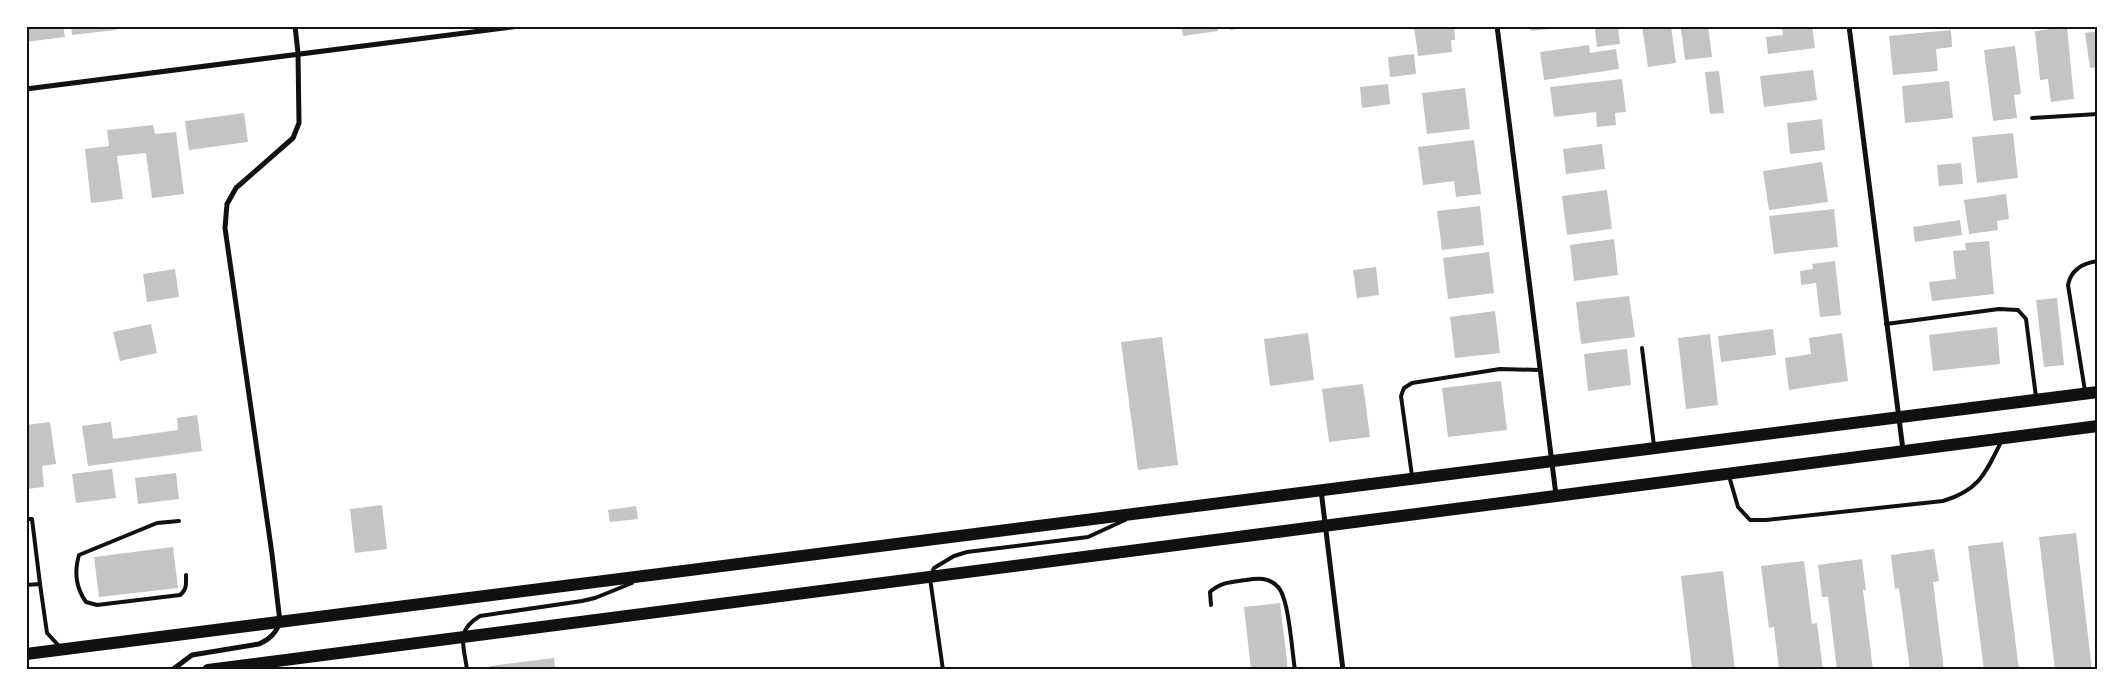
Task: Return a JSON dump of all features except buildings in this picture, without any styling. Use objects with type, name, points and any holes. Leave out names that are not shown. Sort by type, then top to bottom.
[{"type":"main road","points":[[26,654],[2091,393]]},
{"type":"main road","points":[[208,670],[2098,426]]},
{"type":"street","points":[[172,670],[192,655],[259,644],[268,640],[276,631],[280,622],[225,228],[227,204],[236,188],[293,138],[299,123],[298,53],[295,26]]},
{"type":"street","points":[[26,89],[519,26]]},
{"type":"street","points":[[1497,26],[1556,496]]},
{"type":"street","points":[[1849,26],[1903,451]]},
{"type":"street","points":[[1321,490],[1343,670]]},
{"type":"lane","points":[[2032,118],[2098,114]]},
{"type":"lane","points":[[2091,393],[2068,285],[2070,276],[2075,270],[2090,262],[2098,261]]},
{"type":"lane","points":[[1886,324],[1998,310],[2018,310],[2026,319],[2036,400]]},
{"type":"lane","points":[[1642,348],[1654,449]]},
{"type":"lane","points":[[1413,478],[1401,396],[1404,388],[1412,383],[1500,369],[1540,370]]},
{"type":"lane","points":[[1728,473],[1738,507],[1750,520],[1766,520],[1943,501],[1961,495],[1974,486],[1986,472],[2004,438]]},
{"type":"lane","points":[[943,670],[930,578],[934,568],[954,556],[966,552],[1088,536],[1138,513]]},
{"type":"lane","points":[[26,519],[32,518],[47,633],[62,650]]},
{"type":"lane","points":[[179,521],[157,523],[79,555],[76,566],[79,592],[86,602],[97,605],[180,595],[186,587],[186,575]]},
{"type":"lane","points":[[467,670],[463,638],[464,629],[480,616],[595,598],[648,576]]},
{"type":"lane","points":[[1211,605],[1210,592],[1220,584],[1258,578],[1269,580],[1279,587],[1285,598],[1295,670]]},
{"type":"lane","points":[[26,585],[40,584]]}]
